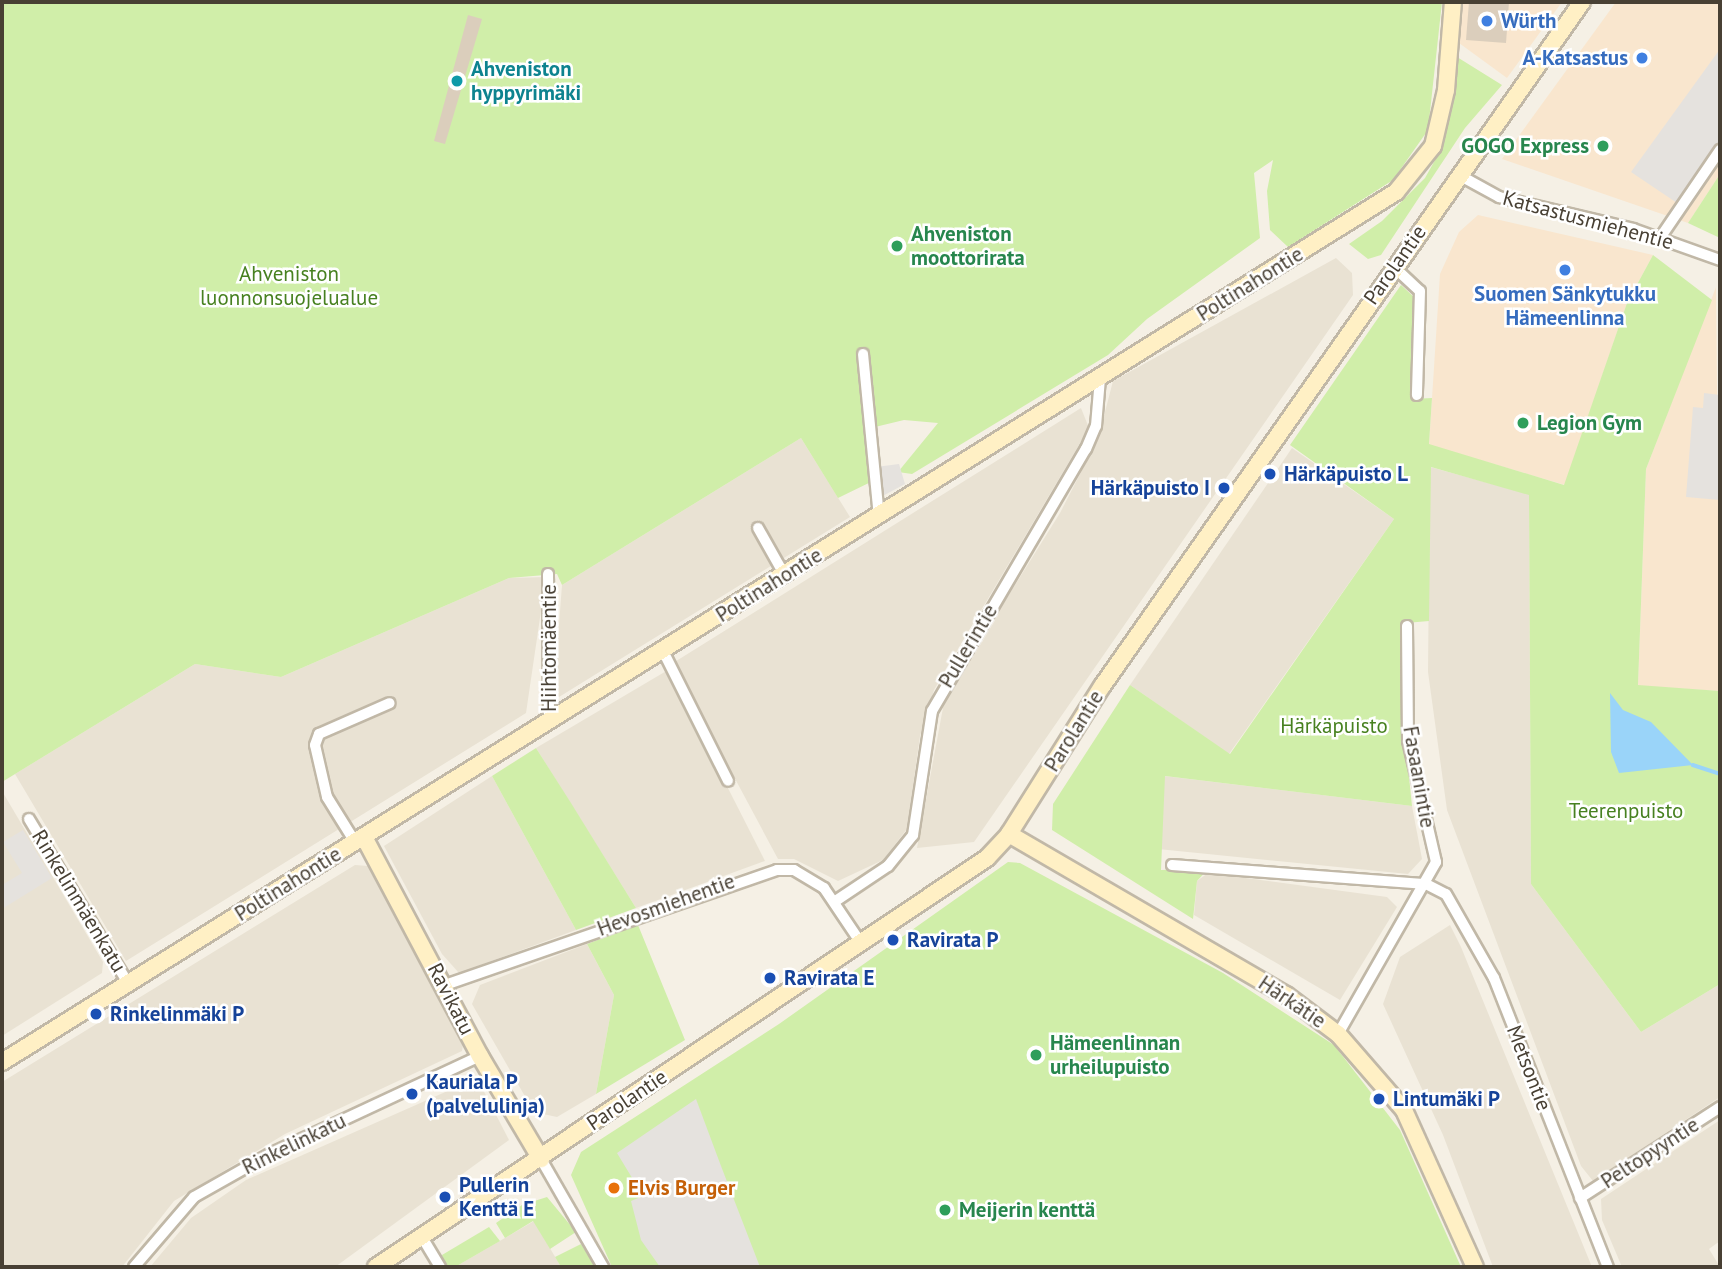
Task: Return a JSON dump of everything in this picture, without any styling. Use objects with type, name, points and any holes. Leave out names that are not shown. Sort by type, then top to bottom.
[{"type":"main road","name":"Poltinahontie","points":[[2,1062],[785,576],[1404,184],[1433,146],[1450,43],[1453,2]]},
{"type":"main road","name":"Parolantie","points":[[376,1267],[987,858],[1009,834],[1103,685],[1582,2]]},
{"type":"main road","name":"Härkätie","points":[[1009,834],[1286,995],[1338,1034],[1404,1110],[1475,1267]]},
{"type":"main road","name":"Ravikatu","points":[[360,840],[445,985],[480,1056],[541,1159]]},
{"type":"street","points":[[1660,238],[1720,150]]},
{"type":"street","name":"Katsastusmiehentie","points":[[1459,175],[1499,197],[1660,238],[1720,260]]},
{"type":"street","points":[[1394,267],[1420,291],[1417,395]]},
{"type":"street","points":[[863,354],[874,427],[879,516]]},
{"type":"street","name":"Pullerintie","points":[[836,900],[888,866],[912,835],[932,711],[1086,449],[1096,426],[1100,378]]},
{"type":"street","points":[[758,528],[785,576]]},
{"type":"street","name":"Hiihtomäentie","points":[[548,574],[549,722]]},
{"type":"street","name":"Fasaanintie","points":[[1407,626],[1408,741],[1436,862],[1426,884]]},
{"type":"street","points":[[663,651],[728,780]]},
{"type":"street","points":[[360,840],[327,797],[315,745],[319,734],[390,703]]},
{"type":"street","name":"Rinkelinmäenkatu","points":[[29,819],[128,983]]},
{"type":"street","points":[[1172,865],[1426,884],[1338,1034]]},
{"type":"street","name":"Hevosmiehentie","points":[[445,985],[776,870],[808,876],[836,900],[862,943]]},
{"type":"street","name":"Metsontie","points":[[1426,884],[1446,894],[1494,978],[1608,1267]]},
{"type":"street","name":"Rinkelinkatu","points":[[134,1267],[194,1197],[270,1153],[480,1056]]},
{"type":"street","name":"Peltopyyntie","points":[[1580,1198],[1720,1107]]},
{"type":"street","points":[[541,1159],[603,1267]]},
{"type":"street","points":[[422,1237],[440,1267]]},
{"type":"shaded area","points":[[1462,2],[1562,2],[1507,78],[1459,43]]},
{"type":"shaded area","points":[[1616,2],[1720,2],[1720,174],[1688,223],[1502,159]]},
{"type":"shaded area","points":[[1720,49],[1720,149],[1680,205],[1631,172]]},
{"type":"shaded area","points":[[1478,215],[1653,255],[1627,303],[1565,485],[1429,445],[1440,274],[1459,232]]},
{"type":"shaded area","points":[[1336,258],[1352,273],[1353,295],[974,842],[917,848],[945,697],[1060,513],[1098,439],[1113,381]]},
{"type":"shaded area","points":[[1716,287],[1720,691],[1638,686],[1646,469]]},
{"type":"shaded area","points":[[1704,393],[1720,395],[1720,500],[1686,497],[1693,407],[1703,408]]},
{"type":"shaded area","points":[[1081,408],[1089,428],[934,690],[920,736],[907,829],[883,860],[838,881],[794,859],[778,859],[673,663]]},
{"type":"shaded area","points":[[801,438],[850,517],[559,697],[554,690],[562,585]]},
{"type":"shaded area","points":[[1292,448],[1394,519],[1229,754],[1130,685]]},
{"type":"shaded area","points":[[899,464],[905,484],[877,499],[876,467]]},
{"type":"shaded area","points":[[1430,467],[1529,494],[1531,884],[1641,1032],[1720,984],[1720,1097],[1593,1181],[1581,1166],[1447,810],[1428,672]]},
{"type":"shaded area","points":[[546,577],[526,713],[126,961],[15,774],[195,664],[281,677],[509,578]]},
{"type":"shaded area","points":[[668,670],[765,861],[636,908],[536,748]]},
{"type":"shaded area","points":[[492,776],[576,930],[459,973],[442,954],[384,846]]},
{"type":"shaded area","points":[[1164,776],[1412,806],[1422,859],[1408,874],[1158,849]]},
{"type":"shaded area","points":[[2,791],[103,962],[102,973],[2,1036]]},
{"type":"shaded area","points":[[23,830],[52,878],[2,909],[2,885],[22,873],[3,842]]},
{"type":"shaded area","points":[[355,865],[368,866],[463,1045],[462,1051],[285,1134],[174,1201],[122,1267],[2,1267],[2,1082]]},
{"type":"shaded area","points":[[1208,873],[1387,897],[1397,907],[1340,1000],[1194,915],[1197,881]]},
{"type":"shaded area","points":[[1450,925],[1592,1267],[1493,1267],[1443,1135],[1383,1004],[1400,957]]},
{"type":"shaded area","points":[[587,944],[614,995],[596,1094],[557,1117],[534,1112],[472,1004],[480,985]]},
{"type":"shaded area","points":[[477,1078],[509,1140],[335,1267],[150,1267],[191,1218],[246,1180]]},
{"type":"shaded area","points":[[696,1099],[760,1267],[660,1267],[641,1240],[631,1201],[643,1196],[617,1153]]},
{"type":"shaded area","points":[[1720,1120],[1720,1241],[1709,1249],[1720,1267],[1622,1267],[1602,1220],[1601,1199]]},
{"type":"shaded area","points":[[534,1221],[561,1267],[455,1267]]},
{"type":"green space","name":"Ahveniston luonnonsuojelualue","points":[[2,2],[1442,2],[1428,130],[1393,180],[1288,247],[1270,230],[1267,191],[1273,160],[1254,173],[1260,238],[1147,319],[1108,355],[912,474],[898,472],[938,423],[904,420],[875,427],[877,479],[838,498],[801,438],[562,585],[557,574],[509,578],[281,677],[195,664],[2,782]]},
{"type":"green space","points":[[1457,57],[1502,85],[1465,128],[1381,255],[1368,259],[1349,244],[1382,221],[1425,178],[1443,146]]},
{"type":"green space","points":[[1720,174],[1720,238],[1688,223]]},
{"type":"green space","points":[[1653,255],[1712,300],[1646,469],[1638,685],[1720,691],[1720,984],[1641,1032],[1531,884],[1529,495],[1431,467],[1429,621],[1406,623],[1406,747],[1412,806],[1165,776],[1161,870],[1208,869],[1197,881],[1193,919],[1052,830],[1053,804],[1130,685],[1230,754],[1394,519],[1290,445],[1401,285],[1416,299],[1412,399],[1432,398],[1429,444],[1564,485],[1627,303]]},
{"type":"green space","points":[[536,748],[636,908],[576,930],[492,776]]},
{"type":"green space","name":"Hämeenlinnan urheilupuisto","points":[[1008,862],[1020,863],[1223,973],[1334,1045],[1400,1130],[1461,1267],[612,1267],[571,1175],[581,1152],[779,1024]]},
{"type":"green space","points":[[638,925],[685,1040],[596,1094],[614,995],[587,944]]},
{"type":"green space","points":[[547,1197],[576,1232],[550,1249],[533,1221],[505,1238],[496,1223],[522,1205]]},
{"type":"green space","points":[[489,1227],[500,1241],[455,1267],[444,1267],[442,1255]]},
{"type":"green space","points":[[581,1244],[596,1267],[561,1267],[555,1257]]},
{"type":"water","points":[[1610,693],[1623,710],[1651,722],[1693,765],[1619,773],[1611,752]]},
{"type":"building","name":"Würth","points":[[1469,2],[1509,2],[1506,43],[1466,40]]},
{"type":"building","name":"Ahveniston hyppyrimäki","points":[[468,15],[482,19],[445,144],[434,141]]},
{"type":"waterway","points":[[1693,765],[1720,774]]},
{"type":"place","name":"Würth","points":[[1487,21]]},
{"type":"place","name":"A-Katsastus","points":[[1642,58]]},
{"type":"place","name":"Ahveniston hyppyrimäki","points":[[457,81]]},
{"type":"place","name":"GOGO Express","points":[[1603,146]]},
{"type":"place","name":"Ahveniston moottorirata","points":[[897,246]]},
{"type":"place","name":"Suomen Sänkytukku Hämeenlinna","points":[[1565,270]]},
{"type":"place","name":"Legion Gym","points":[[1523,423]]},
{"type":"place","name":"Härkäpuisto L","points":[[1270,474]]},
{"type":"place","name":"Härkäpuisto I","points":[[1224,488]]},
{"type":"place","name":"Ravirata P","points":[[893,940]]},
{"type":"place","name":"Ravirata E","points":[[770,978]]},
{"type":"place","name":"Rinkelinmäki P","points":[[96,1014]]},
{"type":"place","name":"Hämeenlinnan urheilupuisto","points":[[1036,1055]]},
{"type":"place","name":"Kauriala P (palvelulinja)","points":[[412,1094]]},
{"type":"place","name":"Lintumäki P","points":[[1379,1099]]},
{"type":"place","name":"Elvis Burger","points":[[614,1188]]},
{"type":"place","name":"Pullerin Kenttä E","points":[[445,1197]]},
{"type":"place","name":"Meijerin kenttä","points":[[945,1210]]},
{"type":"park label","name":"Härkäpuisto","points":[[1334,726]]},
{"type":"park label","name":"Teerenpuisto","points":[[1626,811]]}]
